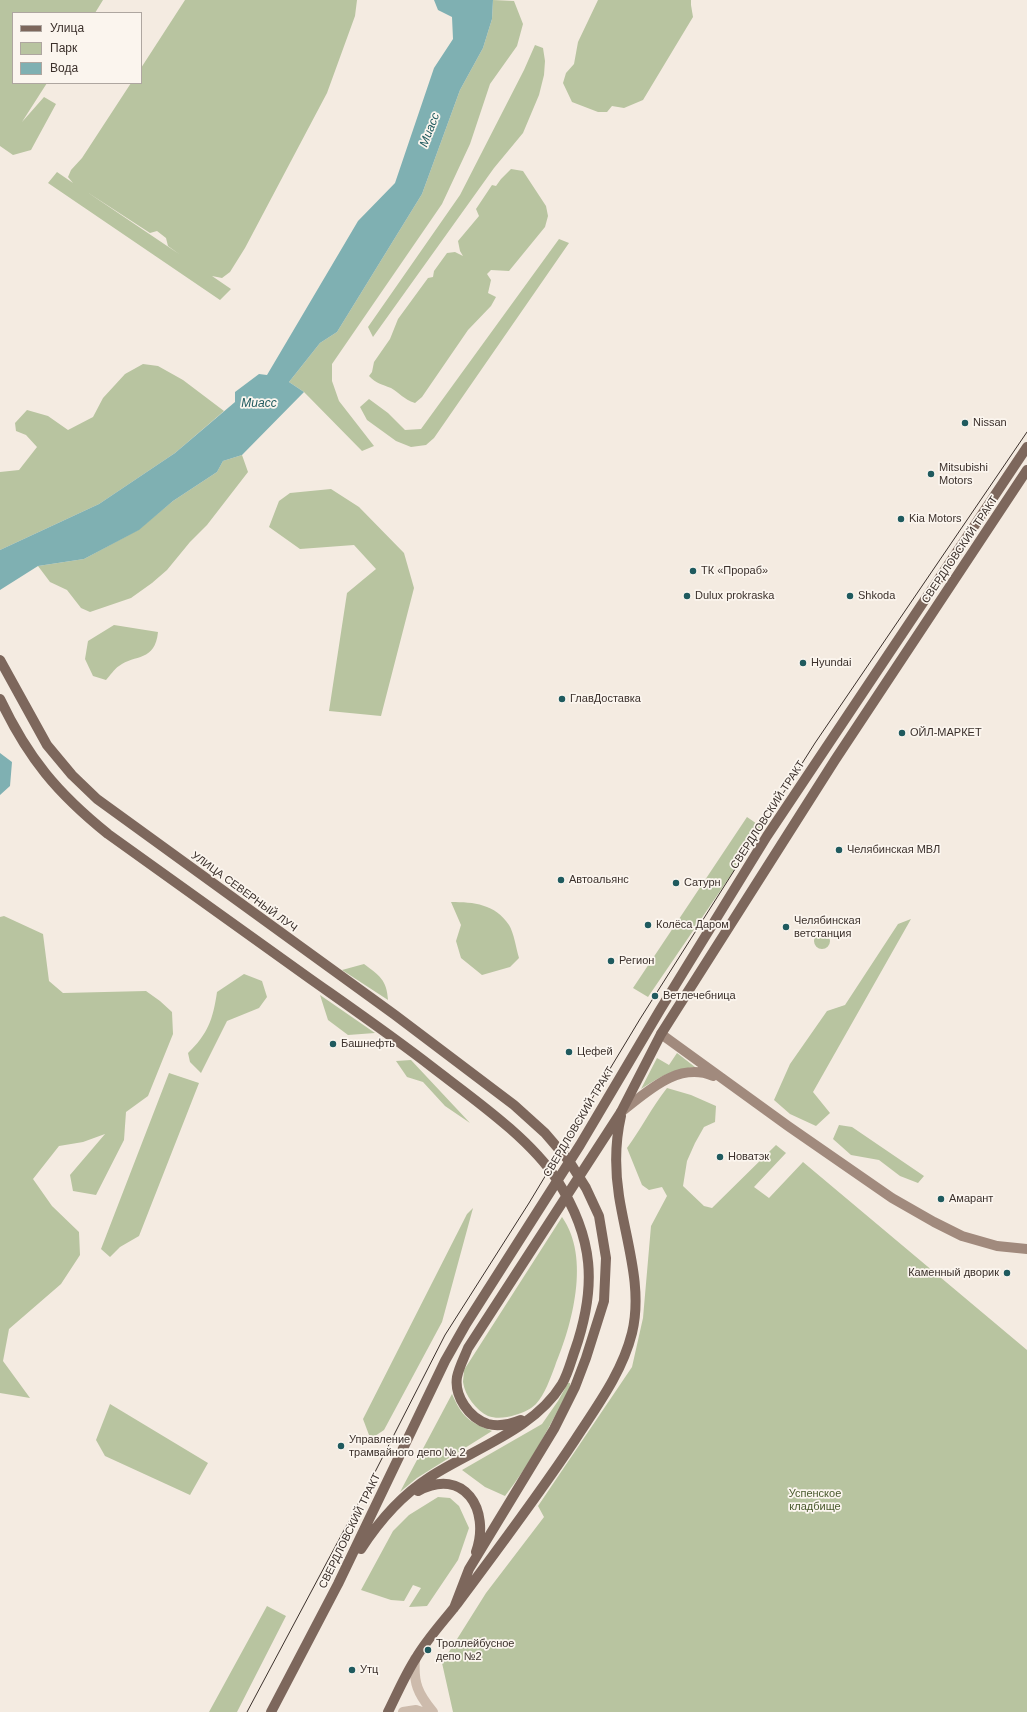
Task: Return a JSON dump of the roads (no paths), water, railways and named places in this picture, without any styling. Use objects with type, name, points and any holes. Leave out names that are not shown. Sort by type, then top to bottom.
[{"type":"main road","name":"СВЕРДЛОВСКИЙ ТРАКТ","points":[[271,1712],[338,1584],[445,1361],[466,1324],[580,1145],[650,1026],[767,836],[1027,447]]},
{"type":"main road","name":"СВЕРДЛОВСКИЙ ТРАКТ","points":[[542,1409],[526,1418],[507,1425],[487,1424],[475,1416],[465,1407],[458,1393],[457,1379],[461,1363],[468,1348],[550,1224],[621,1112],[661,1034],[835,760],[1027,470]]},
{"type":"main road","name":"УЛИЦА СЕВЕРНЫЙ ЛУЧ","points":[[0,660],[47,745],[72,775],[97,799],[295,944],[395,1015],[514,1105],[545,1133],[569,1161],[586,1188],[599,1216],[606,1258],[604,1301],[575,1387],[554,1429],[470,1569]]},
{"type":"main road","points":[[0,699],[14,728],[33,758],[53,784],[79,810],[108,834],[396,1040],[500,1121],[531,1150],[556,1177],[582,1228],[589,1261],[588,1300],[578,1340],[562,1383],[542,1409],[519,1426],[429,1478],[400,1500],[368,1538],[338,1584]]},
{"type":"main road","points":[[650,1026],[892,1198],[962,1236],[998,1246],[1027,1249]]},
{"type":"main road","points":[[621,1112],[656,1085],[677,1075],[692,1071],[707,1073],[724,1080]]},
{"type":"main road","name":"СВЕРДЛОВСКИЙ ТРАКТ","points":[[388,1712],[415,1659],[553,1472],[612,1383],[624,1356],[632,1334],[636,1313],[632,1260],[619,1195],[616,1164],[618,1129],[621,1112]]},
{"type":"main road","points":[[400,1500],[423,1488],[439,1484],[454,1486],[467,1492],[479,1510],[481,1523],[478,1544],[470,1569],[454,1608]]},
{"type":"street","points":[[415,1659],[415,1684],[424,1701],[433,1712]]},
{"type":"street","points":[[403,1712],[416,1710],[422,1712]]},
{"type":"water","name":"Миасс","points":[[434,0],[493,0],[492,19],[483,48],[460,90],[422,194],[337,332],[320,343],[289,382],[304,392],[242,455],[223,461],[217,472],[173,501],[139,530],[84,559],[38,566],[0,590],[0,550],[99,504],[175,453],[235,402],[235,392],[259,374],[267,375],[358,221],[395,183],[434,68],[453,39],[452,17],[438,10]]},
{"type":"water","points":[[0,753],[12,762],[10,786],[0,795]]},
{"type":"tram line","points":[[247,1712],[375,1472],[445,1335],[529,1203],[640,1019],[815,743],[1027,432]]},
{"type":"place","name":"Nissan","points":[[965,423]]},
{"type":"place","name":"Mitsubishi Motors","points":[[931,474]]},
{"type":"place","name":"Kia Motors","points":[[901,519]]},
{"type":"place","name":"ТК «Прораб»","points":[[693,571]]},
{"type":"place","name":"Dulux prokraska","points":[[687,596]]},
{"type":"place","name":"Shkoda","points":[[850,596]]},
{"type":"place","name":"Hyundai","points":[[803,663]]},
{"type":"place","name":"ГлавДоставка","points":[[562,699]]},
{"type":"place","name":"ОЙЛ-МАРКЕТ","points":[[902,733]]},
{"type":"place","name":"Челябинская МВЛ","points":[[839,850]]},
{"type":"place","name":"Автоальянс","points":[[561,880]]},
{"type":"place","name":"Сатурн","points":[[676,883]]},
{"type":"place","name":"Колёса Даром","points":[[648,925]]},
{"type":"place","name":"Челябинская ветстанция","points":[[786,927]]},
{"type":"place","name":"Регион","points":[[611,961]]},
{"type":"place","name":"Ветлечебница","points":[[655,996]]},
{"type":"place","name":"Башнефть","points":[[333,1044]]},
{"type":"place","name":"Цефей","points":[[569,1052]]},
{"type":"place","name":"Новатэк","points":[[720,1157]]},
{"type":"place","name":"Амарант","points":[[941,1199]]},
{"type":"place","name":"Каменный дворик","points":[[1007,1273]]},
{"type":"place","name":"Управление трамвайного депо № 2","points":[[341,1446]]},
{"type":"place","name":"Троллейбусное депо №2","points":[[428,1650]]},
{"type":"place","name":"Утц","points":[[352,1670]]},
{"type":"park label","name":"Успенское кладбище","points":[[815,1500]]}]
